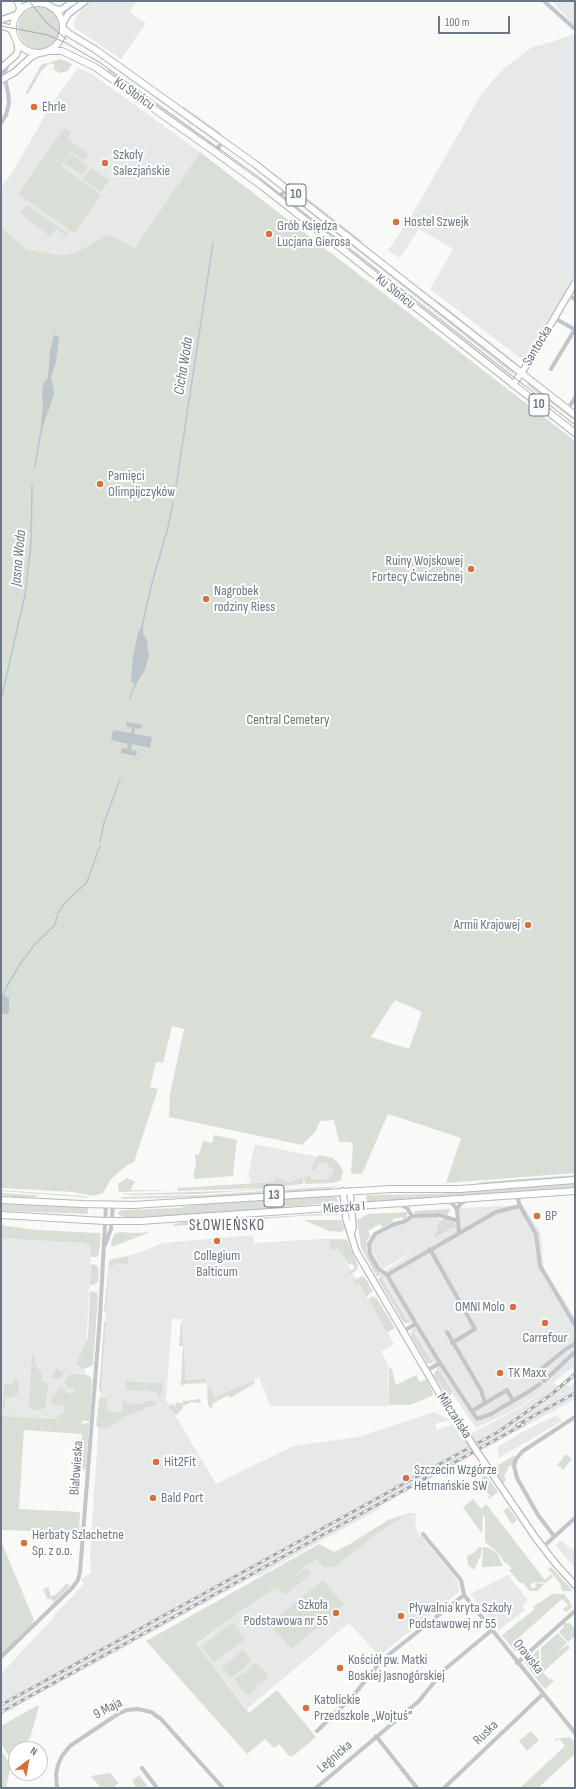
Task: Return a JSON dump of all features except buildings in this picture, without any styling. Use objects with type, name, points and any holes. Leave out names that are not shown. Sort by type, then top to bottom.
[{"type":"main road","points":[[17,1],[20,7],[14,23],[14,32],[17,42],[27,50],[39,53]]},
{"type":"main road","name":"10","points":[[41,1],[60,16],[63,25]]},
{"type":"main road","points":[[18,13],[32,4],[41,3],[50,7]]},
{"type":"main road","points":[[48,51],[60,41],[63,25]]},
{"type":"main road","name":"Ku Słońcu","points":[[63,25],[68,33],[100,52],[287,188],[575,415]]},
{"type":"main road","name":"10","points":[[39,53],[48,51]]},
{"type":"main road","name":"Ku Słońcu","points":[[48,51],[62,51],[95,66],[215,152],[278,199],[575,433]]},
{"type":"main road","name":"Mieszka I","points":[[1,1200],[110,1205],[168,1203],[391,1189],[460,1190],[575,1180]]},
{"type":"main road","name":"Mieszka I","points":[[1,1215],[109,1221],[146,1221],[575,1191]]},
{"type":"street","points":[[50,7],[61,10],[74,1]]},
{"type":"street","points":[[63,25],[67,16],[85,1]]},
{"type":"street","points":[[544,1],[575,29]]},
{"type":"street","points":[[1,20],[18,13]]},
{"type":"street","points":[[1,26],[9,28],[14,32]]},
{"type":"street","points":[[1,123],[6,115],[9,103],[8,93],[3,80],[4,72],[9,62],[17,52],[17,42]]},
{"type":"street","points":[[3,80],[18,70],[31,57],[39,53]]},
{"type":"street","points":[[1,68],[9,62]]},
{"type":"street","points":[[215,152],[223,140]]},
{"type":"street","points":[[278,199],[287,188]]},
{"type":"street","name":"Santocka","points":[[521,373],[575,283]]},
{"type":"street","points":[[568,295],[575,299]]},
{"type":"street","name":"Santocka","points":[[551,369],[575,329],[554,318]]},
{"type":"street","points":[[513,385],[521,373]]},
{"type":"street","points":[[567,410],[575,398]]},
{"type":"street","name":"Milczańska","points":[[348,1207],[350,1191]]},
{"type":"street","name":"Milczańska","points":[[343,1192],[353,1227],[351,1235],[358,1254],[426,1371],[478,1453],[542,1547],[575,1585]]},
{"type":"street","points":[[517,1195],[520,1206],[536,1234],[540,1266],[575,1325]]},
{"type":"street","points":[[457,1210],[460,1204],[468,1199]]},
{"type":"street","points":[[446,1201],[453,1204],[457,1210],[459,1233]]},
{"type":"street","points":[[398,1204],[407,1208],[412,1216]]},
{"type":"street","points":[[109,1221],[110,1205]]},
{"type":"street","points":[[109,1221],[110,1205]]},
{"type":"street","points":[[387,1274],[496,1212],[520,1206]]},
{"type":"street","points":[[458,1221],[439,1215],[412,1216],[406,1221],[392,1225],[376,1234],[370,1240],[370,1254],[378,1268],[387,1274],[440,1363],[477,1419],[482,1418],[513,1401],[540,1384]]},
{"type":"street","name":"Białowieska","points":[[1,1658],[72,1588],[79,1576],[82,1553],[104,1247],[109,1221]]},
{"type":"street","name":"Białowieska","points":[[104,1247],[110,1232],[109,1221]]},
{"type":"street","points":[[430,1250],[475,1329],[452,1343]]},
{"type":"street","points":[[403,1331],[416,1324]]},
{"type":"street","points":[[447,1332],[452,1343],[481,1390],[485,1403]]},
{"type":"street","points":[[575,1344],[566,1349],[539,1371],[544,1380],[575,1352]]},
{"type":"street","points":[[426,1371],[440,1363]]},
{"type":"street","points":[[472,1411],[507,1390],[513,1401]]},
{"type":"street","points":[[554,1536],[546,1526],[517,1478],[514,1470],[514,1463],[523,1450],[575,1417]]},
{"type":"street","points":[[542,1547],[575,1518]]},
{"type":"street","name":"Orawska","points":[[423,1534],[460,1580],[464,1595],[517,1663],[575,1733]]},
{"type":"street","points":[[317,1731],[353,1696],[379,1664],[394,1650],[464,1595]]},
{"type":"street","points":[[517,1663],[575,1611]]},
{"type":"street","name":"Legnicka","points":[[316,1788],[419,1701],[444,1670],[492,1630]]},
{"type":"street","name":"Ruska","points":[[444,1788],[543,1694]]},
{"type":"street","name":"9 Maja","points":[[57,1788],[56,1774],[58,1765],[62,1756],[70,1746],[120,1713],[138,1709],[151,1712],[162,1720],[223,1788]]},
{"type":"street","points":[[376,1736],[417,1788]]},
{"type":"street","points":[[142,1768],[157,1788]]},
{"type":"shaded area","points":[[91,1],[136,1],[130,12],[146,23],[121,59],[75,28],[73,22],[84,6]]},
{"type":"shaded area","points":[[552,1],[575,1],[575,26]]},
{"type":"shaded area","points":[[573,34],[575,36],[575,276],[524,361],[430,289],[453,249],[419,229],[400,258],[388,251],[414,211],[482,93],[503,69],[532,47],[552,42]]},
{"type":"shaded area","name":"Szkoły Salezjańskie","points":[[78,68],[92,74],[200,152],[135,248],[109,234],[73,254],[59,255],[26,249],[1,227],[1,187],[14,170],[51,105]]},
{"type":"shaded area","points":[[54,335],[59,337],[56,362],[51,377],[54,394],[43,426],[41,426],[43,404],[42,394],[44,382],[48,378],[50,351]]},
{"type":"shaded area","points":[[143,625],[143,634],[148,641],[147,645],[149,654],[145,670],[136,684],[134,684],[131,681],[133,656],[138,633]]},
{"type":"shaded area","points":[[127,722],[142,725],[141,729],[135,728],[134,734],[152,737],[150,748],[132,744],[131,750],[137,751],[136,756],[121,753],[122,748],[127,749],[128,744],[111,740],[113,730],[131,733],[132,728],[126,726]]},
{"type":"shaded area","points":[[2,995],[9,998],[9,1011],[7,1015],[1,1013]]},
{"type":"shaded area","points":[[255,1144],[332,1160],[339,1179],[251,1183],[248,1175]]},
{"type":"shaded area","points":[[523,1205],[541,1234],[544,1268],[575,1318],[575,1366],[520,1407],[476,1428],[447,1386],[380,1274],[419,1248],[383,1269],[379,1265],[370,1244],[375,1236],[391,1227],[407,1223],[413,1218],[439,1216],[438,1227],[434,1236],[435,1238],[451,1228],[456,1228],[459,1208]]},
{"type":"shaded area","points":[[253,1235],[254,1243],[320,1239],[334,1239],[339,1242],[346,1262],[394,1344],[381,1351],[389,1366],[389,1406],[270,1406],[259,1376],[249,1386],[208,1402],[207,1378],[186,1379],[182,1319],[172,1319],[166,1400],[216,1484],[293,1446],[358,1437],[434,1412],[450,1420],[435,1424],[437,1430],[453,1424],[462,1438],[522,1407],[554,1382],[558,1386],[575,1371],[575,1377],[567,1385],[568,1386],[575,1383],[575,1399],[380,1506],[381,1508],[256,1577],[255,1576],[1,1715],[1,1674],[84,1584],[81,1579],[91,1573],[90,1555],[109,1267],[119,1259],[144,1251],[162,1243]]},
{"type":"shaded area","points":[[1,1236],[92,1241],[82,1421],[1,1416]]},
{"type":"shaded area","points":[[557,1415],[562,1421],[499,1458],[497,1447],[533,1426]]},
{"type":"shaded area","name":"Szkoła Podstawowa nr 55","points":[[409,1513],[416,1513],[415,1524],[418,1532],[458,1581],[459,1592],[379,1656],[349,1623],[247,1709],[196,1645],[242,1610],[278,1587],[317,1559],[369,1540]]},
{"type":"shaded area","points":[[561,1540],[568,1547],[575,1550],[575,1568],[555,1545]]},
{"type":"shaded area","points":[[508,1575],[528,1600],[522,1606],[525,1610],[499,1630],[470,1594]]},
{"type":"green space","points":[[35,7],[43,7],[51,10],[57,16],[60,28],[57,40],[51,46],[43,49],[35,49],[27,46],[21,40],[18,32],[18,24],[21,16],[27,10]]},
{"type":"green space","points":[[61,59],[72,64],[68,71],[60,73],[53,69],[55,65],[50,63],[42,70],[28,94],[25,94],[41,65]]},
{"type":"green space","points":[[112,64],[218,140],[217,143],[110,65]]},
{"type":"green space","points":[[108,69],[215,146],[211,146],[106,71]]},
{"type":"green space","points":[[179,106],[184,107],[222,134],[218,134]]},
{"type":"green space","points":[[64,128],[71,132],[67,139],[89,154],[84,161],[71,152],[61,166],[101,195],[74,233],[18,194]]},
{"type":"green space","name":"Central Cemetery","points":[[200,152],[575,441],[575,1173],[446,1183],[461,1138],[388,1114],[362,1174],[353,1174],[351,1172],[353,1147],[351,1142],[339,1142],[334,1120],[320,1121],[315,1132],[302,1145],[169,1117],[170,1094],[184,1029],[172,1026],[163,1063],[156,1062],[150,1087],[158,1089],[134,1162],[126,1166],[111,1179],[103,1193],[93,1196],[73,1192],[1,1188],[1,227],[26,249],[59,255],[73,254],[109,234],[135,248]],"holes":[[[395,1000],[422,1012],[409,1049],[371,1037]]]},
{"type":"green space","points":[[71,154],[88,166],[82,175],[64,163]]},
{"type":"green space","points":[[91,168],[109,180],[101,192],[83,179]]},
{"type":"green space","points":[[294,188],[362,241],[359,242],[297,193]]},
{"type":"green space","points":[[288,195],[290,195],[513,370],[514,375]]},
{"type":"green space","points":[[285,199],[512,377],[510,378],[286,202]]},
{"type":"green space","points":[[27,205],[69,234],[67,236],[44,220],[56,229],[50,236],[20,213]]},
{"type":"green space","points":[[435,299],[520,366],[515,365],[435,302]]},
{"type":"green space","points":[[529,382],[575,418],[575,421],[527,385]]},
{"type":"green space","points":[[214,1135],[237,1140],[233,1176],[195,1179],[193,1175],[196,1165],[195,1154],[199,1155],[203,1141],[212,1143]]},
{"type":"green space","points":[[318,1155],[333,1158],[339,1164],[343,1171],[341,1180],[334,1183],[305,1184],[304,1178],[310,1176],[311,1180],[329,1179],[329,1175],[333,1174],[333,1168],[328,1167],[328,1163],[317,1163],[317,1168],[313,1167],[316,1169],[311,1170]]},
{"type":"green space","points":[[575,1175],[573,1177],[468,1186],[482,1182]]},
{"type":"green space","points":[[127,1178],[136,1182],[133,1184],[131,1190],[175,1190],[119,1192],[118,1184]]},
{"type":"green space","points":[[276,1178],[289,1182],[303,1178],[303,1184],[268,1188],[178,1191],[177,1188],[273,1182]]},
{"type":"green space","points":[[575,1183],[575,1187],[367,1203],[366,1195],[439,1194]]},
{"type":"green space","points":[[337,1184],[199,1194],[118,1194],[227,1191]]},
{"type":"green space","points":[[339,1186],[329,1189],[204,1197],[123,1199],[120,1197],[204,1195]]},
{"type":"green space","points":[[1,1191],[83,1196],[91,1198]]},
{"type":"green space","points":[[1,1193],[36,1195],[38,1197],[20,1198],[1,1195]]},
{"type":"green space","points":[[329,1195],[337,1197],[338,1202],[254,1210],[140,1218],[125,1218],[118,1214],[119,1211],[122,1210],[179,1208],[206,1203]]},
{"type":"green space","points":[[1,1204],[88,1207],[88,1214],[1,1211]]},
{"type":"green space","points":[[451,1209],[447,1215],[437,1213],[416,1214],[413,1211]]},
{"type":"green space","points":[[407,1212],[407,1217],[404,1220],[402,1217],[393,1219],[393,1222],[382,1227],[380,1224],[368,1231],[370,1235],[366,1247],[369,1255],[381,1274],[377,1277],[361,1247],[357,1220],[368,1214]]},
{"type":"green space","points":[[335,1213],[339,1215],[302,1216],[174,1226],[173,1224],[185,1222]]},
{"type":"green space","points":[[445,1219],[455,1223],[456,1228],[451,1228],[435,1238],[434,1236],[439,1220]]},
{"type":"green space","points":[[304,1220],[341,1220],[345,1228],[341,1232],[329,1231]]},
{"type":"green space","points":[[1,1225],[36,1230],[99,1233],[101,1234],[99,1253],[97,1257],[91,1257],[90,1246],[86,1243],[1,1238]]},
{"type":"green space","points":[[120,1232],[150,1232],[112,1247],[111,1243],[114,1234]]},
{"type":"green space","points":[[330,1240],[347,1240],[358,1266],[357,1270],[350,1274],[348,1272],[355,1268],[352,1263],[349,1265],[338,1248],[332,1251],[329,1243]]},
{"type":"green space","points":[[128,1256],[128,1264],[114,1263],[113,1267],[109,1267],[106,1313],[104,1312],[109,1261],[111,1259]]},
{"type":"green space","points":[[91,1264],[96,1265],[99,1269],[98,1282],[93,1285],[90,1285]]},
{"type":"green space","points":[[383,1275],[385,1276],[382,1278],[407,1320],[409,1319],[409,1323],[404,1323],[378,1279]]},
{"type":"green space","points":[[362,1276],[365,1278],[373,1291],[366,1297],[359,1284],[356,1286],[353,1281]]},
{"type":"green space","points":[[92,1291],[97,1293],[98,1297],[93,1365],[83,1369],[76,1364],[88,1337],[90,1292]]},
{"type":"green space","points":[[373,1296],[377,1299],[395,1328],[387,1333],[368,1299]]},
{"type":"green space","points":[[104,1322],[106,1322],[101,1389],[103,1390],[101,1392],[99,1390]]},
{"type":"green space","points":[[181,1322],[186,1380],[206,1378],[207,1386],[205,1383],[184,1384],[182,1387],[181,1384],[177,1384],[181,1383],[183,1346],[179,1346]]},
{"type":"green space","points":[[414,1329],[417,1331],[414,1332],[431,1360],[433,1359],[432,1363],[427,1363],[411,1336],[411,1332]]},
{"type":"green space","points":[[32,1356],[35,1356],[35,1364],[42,1375],[42,1382],[47,1382],[48,1388],[45,1407],[39,1411],[32,1409],[29,1404]]},
{"type":"green space","points":[[56,1367],[58,1368],[58,1371],[65,1371],[65,1368],[67,1369],[60,1379],[51,1378]]},
{"type":"green space","points":[[391,1367],[396,1385],[416,1375],[420,1382],[426,1379],[433,1393],[432,1396],[410,1405],[389,1405],[389,1368]]},
{"type":"green space","points":[[441,1368],[438,1370],[439,1372],[444,1371],[441,1373],[452,1391],[451,1395],[448,1397],[434,1376],[435,1371]]},
{"type":"green space","points":[[69,1375],[88,1375],[92,1379],[90,1421],[82,1421],[82,1424],[89,1423],[86,1469],[84,1470],[79,1467],[82,1434],[24,1430],[19,1509],[80,1512],[79,1534],[63,1535],[63,1532],[1,1530],[1,1416],[71,1420],[55,1418],[64,1413],[63,1404],[56,1406],[52,1404],[51,1399],[61,1386],[67,1393],[72,1393],[75,1390],[74,1387],[69,1389],[64,1382]]},
{"type":"green space","points":[[14,1380],[19,1380],[18,1393],[14,1397],[5,1397],[5,1409],[23,1411],[6,1410],[3,1408],[4,1384],[13,1384]]},
{"type":"green space","points":[[126,1381],[146,1383],[145,1391],[126,1390]]},
{"type":"green space","points":[[254,1381],[255,1383],[230,1398],[228,1395],[212,1404],[213,1407],[211,1408],[208,1405],[207,1388],[211,1389],[214,1397]]},
{"type":"green space","points":[[147,1383],[163,1383],[161,1395],[158,1396],[157,1392],[146,1391]]},
{"type":"green space","points":[[99,1399],[108,1399],[107,1412],[122,1412],[123,1399],[125,1400],[125,1403],[139,1404],[141,1401],[141,1404],[144,1404],[145,1401],[155,1401],[157,1404],[126,1416],[108,1428],[99,1428],[96,1425]]},
{"type":"green space","points":[[200,1399],[201,1401],[199,1403],[191,1402],[184,1406],[182,1404],[183,1408],[177,1415],[174,1414],[169,1406],[172,1403],[174,1406],[176,1405],[175,1403],[183,1403],[183,1400]]},
{"type":"green space","points":[[566,1454],[572,1459],[563,1470],[557,1465]]},
{"type":"green space","points":[[516,1456],[513,1465],[509,1466],[504,1477],[506,1480],[503,1483],[494,1468],[511,1457]]},
{"type":"green space","points":[[485,1474],[498,1492],[489,1499],[488,1497],[490,1496],[484,1489],[481,1491],[481,1481]]},
{"type":"green space","points":[[473,1499],[480,1507],[483,1514],[482,1534],[463,1507]]},
{"type":"green space","points":[[486,1504],[545,1580],[551,1574],[553,1577],[546,1583],[534,1582],[530,1585],[533,1589],[536,1587],[535,1583],[544,1584],[538,1591],[530,1591],[523,1583],[520,1583],[509,1570],[512,1569],[508,1564],[505,1563],[499,1554],[485,1542],[485,1518],[481,1509]]},
{"type":"green space","points":[[508,1507],[517,1520],[512,1524],[503,1511]]},
{"type":"green space","points":[[409,1513],[372,1537],[334,1567],[324,1567],[317,1559],[288,1580],[307,1568],[311,1574],[285,1595],[278,1587],[242,1610],[196,1644],[249,1713],[277,1690],[316,1737],[293,1756],[289,1756],[279,1744],[274,1748],[265,1739],[247,1754],[146,1641],[319,1544],[334,1552],[350,1544],[388,1520]]},
{"type":"green space","points":[[1,1541],[34,1620],[32,1624],[1,1655]]},
{"type":"green space","points":[[479,1547],[482,1547],[481,1555],[474,1570],[468,1565],[467,1556],[475,1552]]},
{"type":"green space","points":[[483,1547],[489,1548],[497,1553],[503,1566],[482,1567]]},
{"type":"green space","points":[[551,1567],[573,1591],[563,1591],[561,1585],[548,1569]]},
{"type":"green space","points":[[323,1580],[344,1605],[291,1649],[270,1624]]},
{"type":"green space","points":[[67,1583],[70,1586],[54,1602],[50,1598],[48,1600],[43,1589],[48,1587],[51,1596],[55,1595]]},
{"type":"green space","points":[[552,1594],[564,1594],[572,1607],[566,1612],[563,1609],[568,1605],[562,1599],[515,1641],[520,1647],[524,1644],[527,1647],[522,1652],[515,1651],[502,1635],[535,1609],[533,1607]]},
{"type":"green space","points":[[233,1622],[245,1639],[214,1662],[202,1646]]},
{"type":"green space","points":[[563,1623],[570,1623],[575,1629],[574,1637],[568,1642],[559,1632],[564,1627]]},
{"type":"green space","points":[[558,1633],[567,1643],[556,1653],[567,1645],[570,1648],[543,1672],[550,1680],[552,1678],[554,1681],[545,1689],[535,1677],[541,1661],[541,1648]]},
{"type":"green space","points":[[539,1649],[539,1659],[536,1663],[538,1664],[534,1676],[523,1660],[527,1656],[529,1659]]},
{"type":"green space","points":[[243,1650],[252,1661],[231,1678],[222,1667]]},
{"type":"green space","points":[[255,1663],[256,1665],[258,1664],[268,1678],[259,1685],[257,1683],[255,1685],[257,1688],[248,1695],[236,1683],[237,1681],[235,1679],[244,1672],[246,1674],[248,1672],[246,1670]]},
{"type":"green space","points":[[38,1705],[39,1707],[30,1738],[27,1741],[8,1741],[8,1755],[1,1744],[1,1726]]},
{"type":"green space","points":[[531,1731],[539,1740],[527,1751],[519,1741]]},
{"type":"green space","points":[[570,1737],[575,1743],[575,1754],[538,1788],[520,1788],[565,1746],[559,1739],[556,1741],[555,1739]]},
{"type":"green space","points":[[1,1750],[8,1760],[8,1779],[6,1788],[1,1788]]},
{"type":"green space","points":[[110,1773],[119,1783],[113,1788],[101,1788],[91,1776]]},
{"type":"green space","points":[[139,1775],[149,1788],[137,1788],[132,1781]]},
{"type":"waterway","name":"Cicha Woda","points":[[175,493],[213,243]]},
{"type":"waterway","name":"Jasna Woda","points":[[35,466],[42,426]]},
{"type":"waterway","name":"Jasna Woda","points":[[1,700],[25,595],[31,543],[32,486]]},
{"type":"waterway","name":"Cicha Woda","points":[[142,626],[152,583],[168,527],[173,502]]},
{"type":"waterway","name":"Cicha Woda","points":[[130,698],[136,683]]},
{"type":"waterway","name":"Cicha Woda","points":[[100,841],[104,823],[120,779]]},
{"type":"waterway","name":"Cicha Woda","points":[[58,913],[64,904],[87,882],[100,845]]},
{"type":"waterway","name":"Cicha Woda","points":[[3,996],[20,964],[35,944],[55,925],[57,916]]},
{"type":"tram line","points":[[29,1],[46,22],[66,39]]},
{"type":"tram line","points":[[1,26],[48,35],[66,43],[99,62],[257,176],[575,425]]},
{"type":"railway","points":[[1,1705],[498,1432],[552,1394],[575,1374]]},
{"type":"railway","points":[[517,1425],[575,1393]]},
{"type":"railway","points":[[1,1712],[524,1424]]},
{"type":"place","name":"Ehrle","points":[[34,107]]},
{"type":"place","name":"Szkoły Salezjańskie","points":[[105,163]]},
{"type":"place","name":"Hostel Szwejk","points":[[396,222]]},
{"type":"place","name":"Grób Księdza Lucjana Gierosa","points":[[269,234]]},
{"type":"place","name":"Pamięci Olimpijczyków","points":[[100,484]]},
{"type":"place","name":"Ruiny Wojskowej Fortecy Ćwiczebnej","points":[[471,569]]},
{"type":"place","name":"Nagrobek rodziny Riess","points":[[206,599]]},
{"type":"place","name":"Armii Krajowej","points":[[528,925]]},
{"type":"place","name":"BP","points":[[537,1216]]},
{"type":"place","name":"Collegium Balticum","points":[[217,1241]]},
{"type":"place","name":"OMNI Molo","points":[[513,1307]]},
{"type":"place","name":"Carrefour","points":[[545,1323]]},
{"type":"place","name":"TK Maxx","points":[[500,1373]]},
{"type":"place","name":"Hit2Fit","points":[[156,1462]]},
{"type":"place","name":"Szczecin Wzgórze Hetmańskie SW","points":[[406,1478]]},
{"type":"place","name":"Bald Port","points":[[153,1498]]},
{"type":"place","name":"Herbaty Szlachetne Sp. z o.o.","points":[[24,1543]]},
{"type":"place","name":"Szkoła Podstawowa nr 55","points":[[336,1613]]},
{"type":"place","name":"Pływalnia kryta Szkoły Podstawowej nr 55","points":[[401,1616]]},
{"type":"place","name":"Kościół pw. Matki Boskiej Jasnogórskiej","points":[[340,1668]]},
{"type":"place","name":"Katolickie Przedszkole „Wojtuś”","points":[[306,1708]]},
{"type":"district","name":"SŁOWIEŃSKO","points":[[227,1226]]}]
